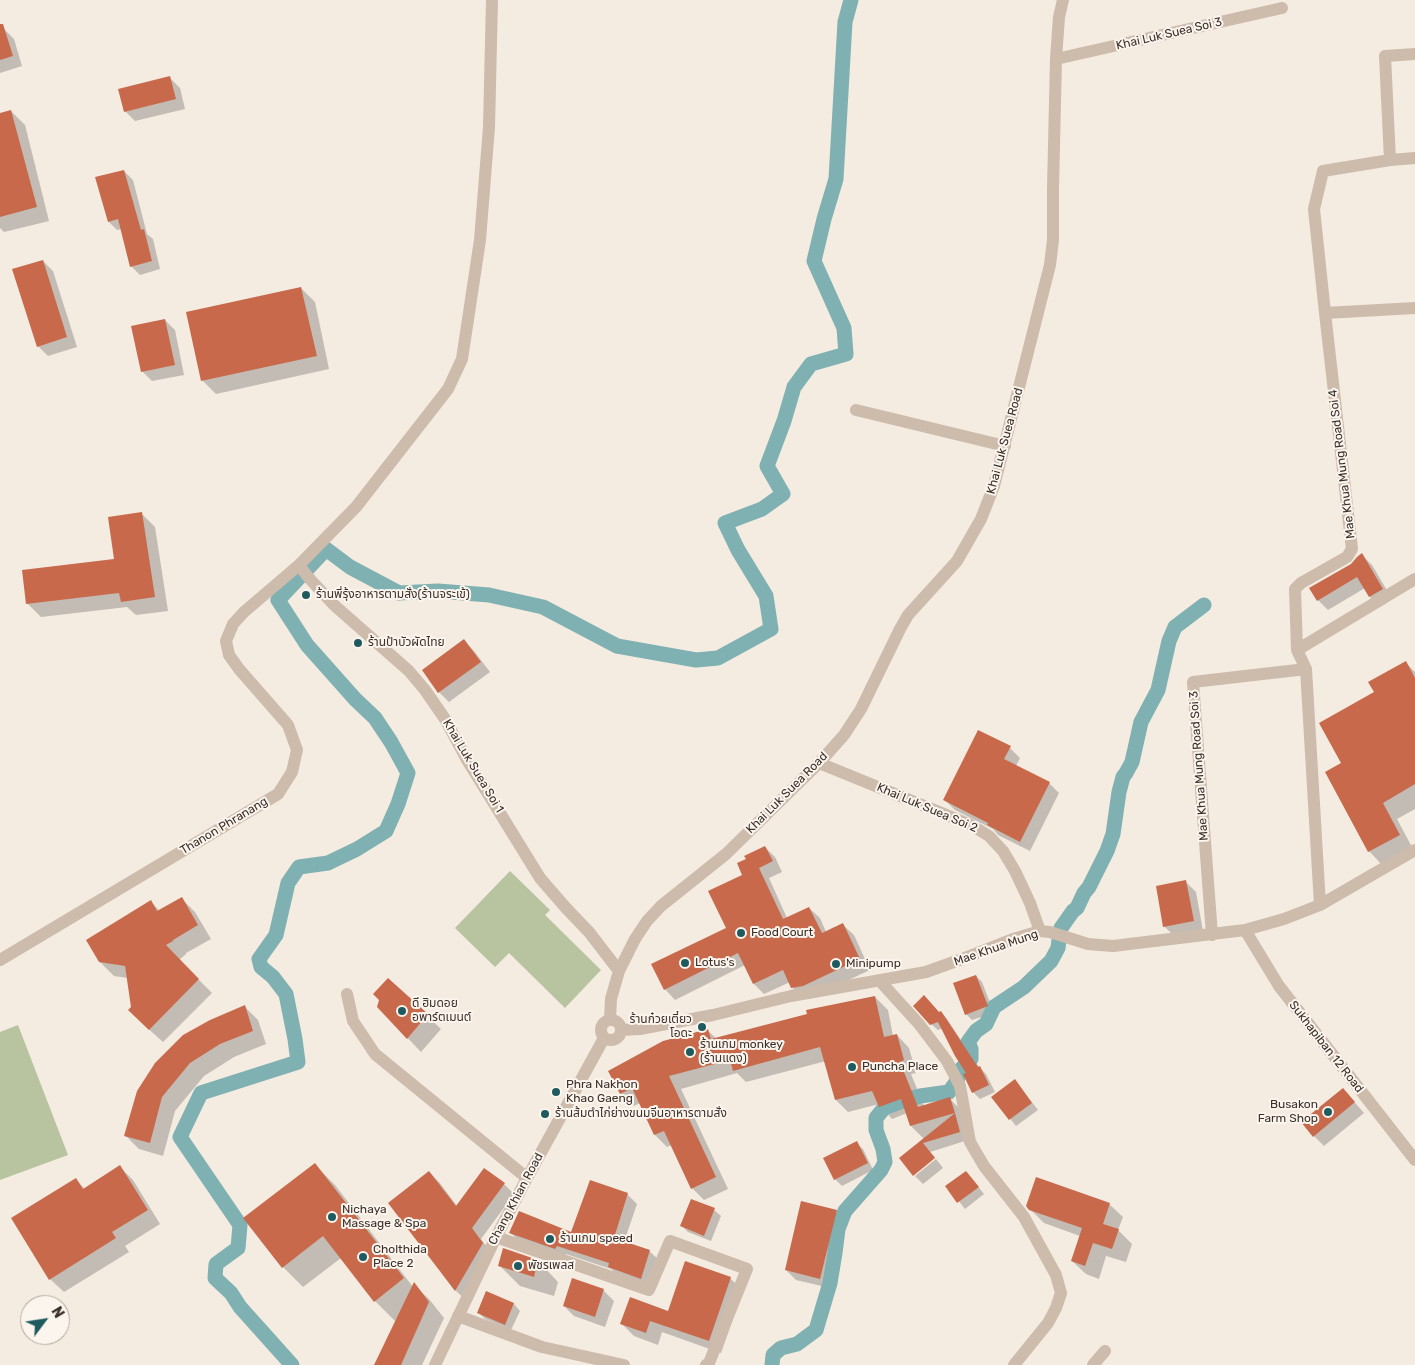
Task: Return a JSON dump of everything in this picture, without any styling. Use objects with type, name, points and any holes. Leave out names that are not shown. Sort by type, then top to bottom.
[{"type":"street","points":[[299,564],[356,507],[413,436],[448,389],[462,359],[480,240],[489,127],[492,0]]},
{"type":"street","name":"Khai Luk Suea Road","points":[[610,1020],[612,999],[619,971],[635,939],[647,921],[661,906],[726,854],[819,763],[844,735],[861,709],[908,615],[957,561],[981,519],[994,486],[1005,446],[1050,265],[1053,240],[1056,59],[1062,0]]},
{"type":"street","name":"Khai Luk Suea Soi 3","points":[[1056,59],[1282,8]]},
{"type":"street","points":[[1415,54],[1385,56],[1390,160],[1415,158]]},
{"type":"street","name":"Mae Khua Mung Road Soi 4","points":[[1320,905],[1306,669],[1297,650],[1295,589],[1301,583],[1347,557],[1352,549],[1314,210],[1323,171],[1390,160]]},
{"type":"street","points":[[1325,314],[1415,308]]},
{"type":"street","points":[[856,410],[1005,446]]},
{"type":"street","name":"Khai Luk Suea Soi 1","points":[[299,564],[308,577],[334,605],[409,671],[425,690],[445,719],[466,758],[540,878],[589,932],[619,971]]},
{"type":"street","name":"Thanon Phranang","points":[[0,960],[278,794],[292,772],[297,750],[288,726],[238,669],[229,655],[226,641],[233,624],[244,612],[299,564]]},
{"type":"street","points":[[1297,650],[1415,579]]},
{"type":"street","name":"Mae Khua Mung Road Soi 3","points":[[1212,935],[1193,682],[1306,669]]},
{"type":"street","name":"Khai Luk Suea Soi 2","points":[[819,763],[971,825],[989,836],[1003,851],[1015,871],[1030,903],[1040,931]]},
{"type":"street","name":"Mae Khua Mung","points":[[621,1030],[658,1026],[791,996],[926,972],[962,960],[1013,939],[1040,931],[1050,932],[1088,944],[1113,946],[1245,930],[1284,919],[1320,905],[1415,850]]},
{"type":"street","name":"Sukhapiban 12 Road","points":[[1245,930],[1278,986],[1415,1160]]},
{"type":"street","points":[[879,980],[919,1024],[947,1061],[960,1086],[970,1142],[984,1166],[1024,1217],[1056,1275],[1061,1293],[1056,1308],[1048,1323],[1014,1365]]},
{"type":"street","points":[[346,994],[353,1022],[375,1054],[527,1178]]},
{"type":"street","points":[[610,1020],[616,1022],[621,1030],[620,1035],[608,1040],[602,1034],[602,1027],[603,1024],[610,1020]]},
{"type":"street","name":"Chang Khian Road","points":[[436,1365],[496,1237],[604,1038]]},
{"type":"street","points":[[496,1237],[649,1290],[670,1241],[747,1269],[709,1362],[706,1365]]},
{"type":"street","points":[[458,1316],[542,1348],[624,1365]]},
{"type":"street","points":[[1093,1365],[1105,1351]]},
{"type":"green space","points":[[510,871],[550,910],[545,915],[601,970],[565,1008],[509,953],[495,967],[455,928]]},
{"type":"green space","points":[[18,1025],[68,1155],[0,1180],[0,1032]]},
{"type":"building","points":[[0,24],[3,24],[13,56],[0,60]]},
{"type":"building","points":[[170,76],[176,99],[124,112],[118,89]]},
{"type":"building","points":[[11,110],[37,207],[0,217],[0,113]]},
{"type":"building","points":[[124,170],[141,230],[144,229],[152,261],[130,267],[118,219],[108,222],[95,177]]},
{"type":"building","points":[[43,260],[67,337],[37,347],[12,269]]},
{"type":"building","points":[[301,287],[317,356],[201,381],[186,312]]},
{"type":"building","points":[[165,319],[175,365],[141,372],[131,326]]},
{"type":"building","points":[[142,512],[155,597],[121,602],[119,593],[26,604],[22,570],[114,559],[108,517]]},
{"type":"building","points":[[1362,553],[1383,589],[1369,597],[1357,577],[1317,601],[1309,588],[1351,564]]},
{"type":"building","points":[[464,639],[481,662],[438,693],[422,670]]},
{"type":"building","points":[[1406,661],[1415,678],[1415,784],[1383,803],[1400,835],[1368,852],[1325,772],[1341,763],[1319,723],[1374,692],[1368,682]]},
{"type":"building","points":[[978,730],[1011,746],[1004,759],[1050,782],[1020,842],[943,800]]},
{"type":"building","points":[[765,846],[773,861],[759,868],[783,919],[809,907],[822,933],[843,923],[860,959],[803,986],[791,988],[783,970],[753,984],[738,953],[664,990],[651,964],[726,928],[708,891],[742,875],[737,863],[746,859],[744,856]]},
{"type":"building","points":[[1186,880],[1194,921],[1163,927],[1156,886]]},
{"type":"building","points":[[182,897],[198,925],[166,945],[199,979],[149,1030],[128,1010],[131,1007],[125,966],[99,962],[86,940],[151,900],[157,911]]},
{"type":"building","points":[[976,975],[988,1006],[965,1015],[953,983]]},
{"type":"building","name":"ดี ฮิมดอย อพาร์ตเมนต์","points":[[388,978],[428,1014],[407,1039],[377,1007],[379,1000],[373,994]]},
{"type":"building","points":[[924,995],[939,1012],[941,1011],[978,1067],[980,1066],[989,1085],[972,1093],[963,1074],[966,1073],[938,1022],[930,1025],[913,1006]]},
{"type":"building","points":[[875,996],[884,1037],[897,1034],[904,1060],[900,1062],[918,1107],[950,1097],[955,1113],[910,1126],[901,1099],[879,1107],[872,1091],[835,1100],[820,1047],[733,1071],[730,1060],[669,1076],[716,1177],[691,1189],[664,1131],[654,1135],[632,1088],[620,1094],[608,1071],[663,1041],[708,1029],[711,1039],[807,1014],[806,1010]]},
{"type":"building","points":[[245,1005],[253,1031],[220,1044],[190,1063],[162,1097],[150,1143],[124,1136],[137,1091],[155,1063],[183,1035],[210,1020]]},
{"type":"building","points":[[1015,1079],[1032,1103],[1009,1120],[991,1097]]},
{"type":"building","name":"Busakon Farm Shop","points":[[1343,1088],[1355,1102],[1313,1137],[1301,1122]]},
{"type":"building","points":[[955,1113],[960,1132],[923,1143],[935,1158],[913,1176],[899,1158]]},
{"type":"building","points":[[857,1141],[868,1163],[834,1180],[823,1158]]},
{"type":"building","points":[[315,1163],[404,1278],[374,1302],[323,1236],[282,1268],[243,1218]]},
{"type":"building","points":[[120,1165],[148,1210],[112,1232],[116,1238],[49,1280],[11,1218],[76,1178],[83,1189]]},
{"type":"building","points":[[484,1168],[505,1183],[472,1228],[483,1243],[455,1291],[388,1203],[429,1171],[456,1206]]},
{"type":"building","points":[[966,1171],[979,1187],[957,1203],[945,1186]]},
{"type":"building","points":[[1036,1177],[1110,1203],[1103,1224],[1119,1229],[1112,1249],[1093,1243],[1085,1266],[1071,1261],[1082,1228],[1029,1210],[1026,1206]]},
{"type":"building","points":[[590,1180],[628,1193],[614,1238],[650,1250],[641,1279],[608,1267],[609,1263],[557,1246],[555,1249],[509,1233],[519,1211],[571,1232]]},
{"type":"building","points":[[691,1199],[715,1208],[704,1236],[680,1226]]},
{"type":"building","points":[[801,1201],[837,1210],[820,1279],[785,1270]]},
{"type":"building","name":"พัชรเพลส","points":[[503,1248],[538,1260],[534,1277],[498,1266]]},
{"type":"building","points":[[685,1261],[731,1277],[709,1341],[650,1321],[646,1333],[620,1324],[630,1297],[668,1311]]},
{"type":"building","points":[[572,1278],[604,1289],[595,1317],[563,1306]]},
{"type":"building","points":[[414,1282],[429,1302],[401,1365],[374,1365]]},
{"type":"building","points":[[486,1291],[514,1303],[505,1325],[477,1313]]},
{"type":"waterway","points":[[292,1365],[240,1307],[231,1293],[215,1278],[216,1264],[238,1248],[240,1225],[180,1137],[201,1093],[298,1062],[286,994],[273,977],[261,967],[259,959],[276,935],[288,883],[299,867],[328,863],[357,849],[386,831],[398,804],[408,773],[375,718],[355,699],[307,645],[278,600],[326,549],[350,567],[399,593],[438,591],[489,595],[543,607],[617,646],[696,660],[718,658],[771,629],[766,596],[738,550],[725,523],[762,509],[783,494],[767,466],[784,421],[794,387],[811,364],[846,354],[844,328],[814,261],[836,179],[845,22],[851,0]]},
{"type":"waterway","points":[[1061,928],[1077,908],[1107,851],[1113,834],[1123,777],[1132,762],[1141,722],[1158,690],[1169,641],[1175,627],[1204,605]]},
{"type":"waterway","points":[[772,1365],[773,1355],[781,1348],[797,1344],[816,1330],[830,1283],[838,1229],[845,1211],[881,1170],[885,1162],[883,1149],[876,1130],[876,1118],[884,1108],[903,1101],[920,1096],[949,1092],[957,1081],[960,1070],[971,1059],[971,1049],[968,1042],[976,1031],[986,1024],[994,1007],[1024,987],[1051,961],[1058,948],[1059,940]]},
{"type":"place","name":"ร้านพี่รุ้งอาหารตามสั่ง(ร้านจระเข้)","points":[[306,595]]},
{"type":"place","name":"ร้านป้าบัวผัดไทย","points":[[358,643]]},
{"type":"place","name":"Food Court","points":[[741,933]]},
{"type":"place","name":"Lotus's","points":[[685,963]]},
{"type":"place","name":"Minipump","points":[[836,964]]},
{"type":"place","name":"ดี ฮิมดอย อพาร์ตเมนต์","points":[[402,1011]]},
{"type":"place","name":"ร้านก๋วยเตี๋ยว โอดะ","points":[[702,1027]]},
{"type":"place","name":"ร้านเกม monkey (ร้านแดง)","points":[[690,1052]]},
{"type":"place","name":"Puncha Place","points":[[852,1067]]},
{"type":"place","name":"Phra Nakhon Khao Gaeng","points":[[556,1092]]},
{"type":"place","name":"Busakon Farm Shop","points":[[1328,1112]]},
{"type":"place","name":"ร้านส้มตำไก่ย่างขนมจีนอาหารตามสั่ง","points":[[545,1114]]},
{"type":"place","name":"Nichaya Massage & Spa","points":[[332,1217]]},
{"type":"place","name":"ร้านเกม speed","points":[[550,1239]]},
{"type":"place","name":"Cholthida Place 2","points":[[363,1257]]},
{"type":"place","name":"พัชรเพลส","points":[[518,1266]]}]
